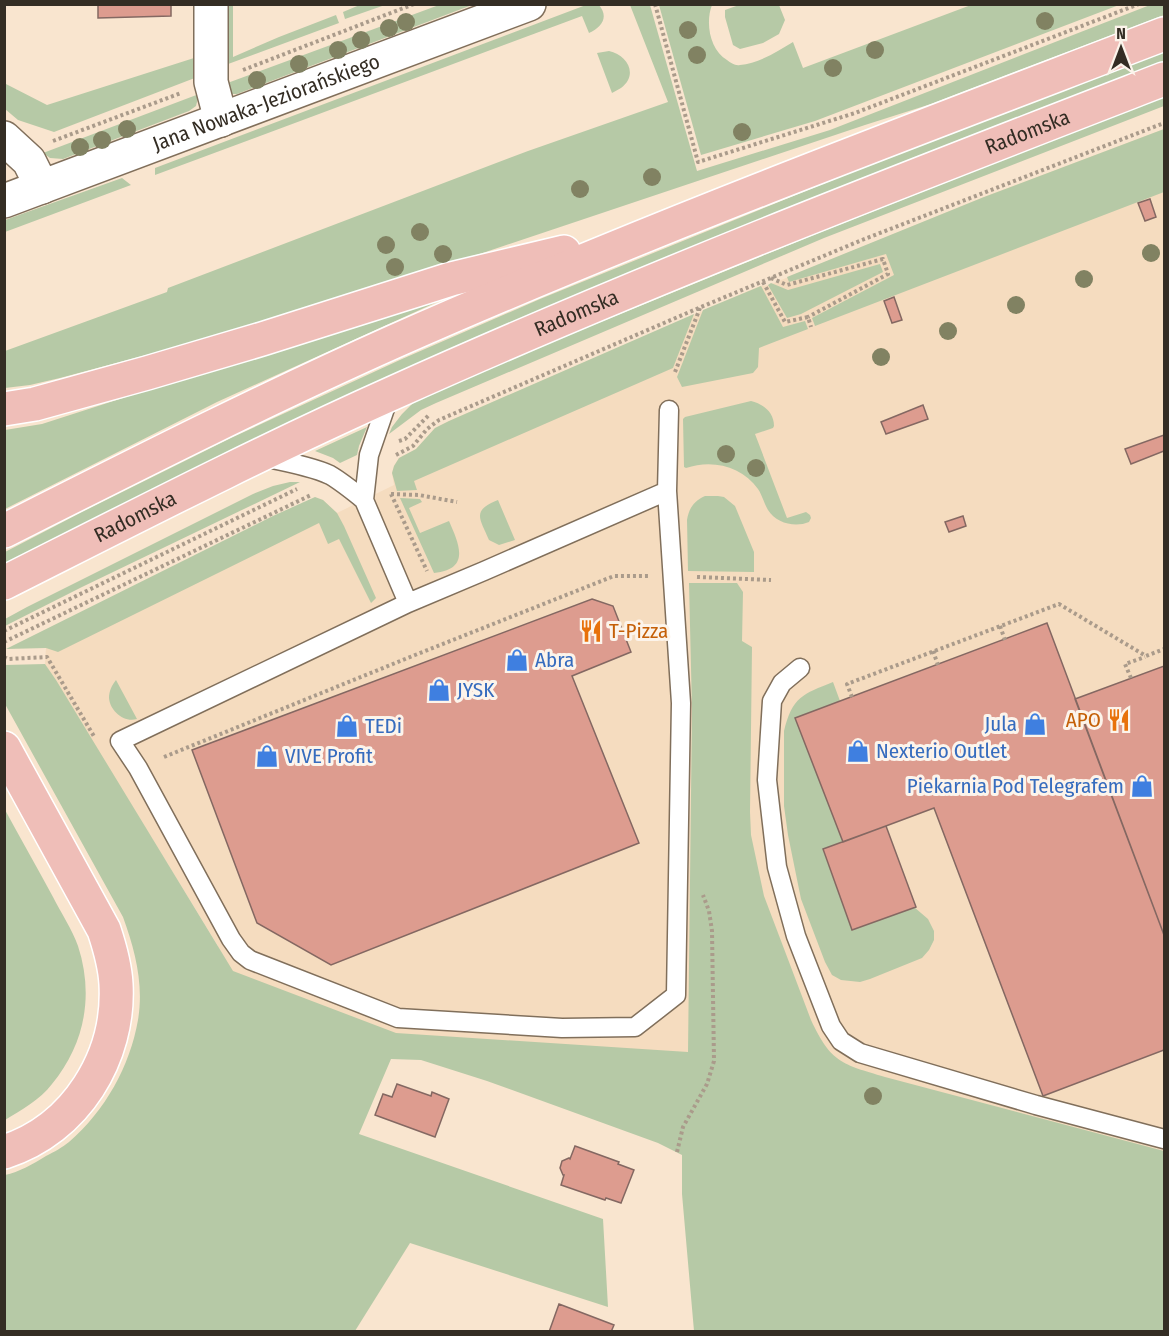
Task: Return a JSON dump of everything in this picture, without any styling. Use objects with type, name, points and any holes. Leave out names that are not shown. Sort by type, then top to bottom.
[{"type":"main road","name":"Radomska","points":[[4,531],[204,430],[489,300],[656,231],[1164,34]]},
{"type":"main road","name":"Radomska","points":[[4,583],[257,456],[507,342],[742,245],[1164,79]]},
{"type":"main road","points":[[4,409],[35,404],[159,369],[451,279],[656,231]]},
{"type":"main road","points":[[4,748],[104,930],[110,948],[116,983],[115,1016],[107,1052],[81,1098],[68,1113],[32,1141],[4,1152]]},
{"type":"street","points":[[211,4],[211,82],[221,120]]},
{"type":"street","name":"Jana Nowaka-Jeziorańskiego","points":[[4,201],[529,4]]},
{"type":"street","points":[[4,138],[29,161],[42,187]]},
{"type":"lane","points":[[364,500],[369,454],[390,394]]},
{"type":"lane","points":[[667,491],[408,603],[120,741],[138,768],[240,953],[250,960],[398,1018],[562,1028],[635,1027],[676,996],[681,703],[667,491],[669,410]]},
{"type":"lane","points":[[257,456],[328,474],[364,500],[408,603]]},
{"type":"lane","points":[[800,668],[782,682],[772,701],[767,780],[777,867],[796,936],[831,1026],[841,1041],[860,1053],[1036,1105],[1164,1139]]},
{"type":"path","points":[[241,71],[414,4]]},
{"type":"path","points":[[655,4],[698,162],[855,113],[1139,4]]},
{"type":"path","points":[[44,144],[189,90]]},
{"type":"path","points":[[392,458],[413,446],[432,424],[440,420],[862,240],[1164,123]]},
{"type":"path","points":[[763,282],[785,322],[808,316],[888,274],[883,259],[787,285],[771,278]]},
{"type":"path","points":[[675,372],[701,307]]},
{"type":"path","points":[[808,316],[811,327]]},
{"type":"path","points":[[394,443],[405,439],[434,411]]},
{"type":"path","points":[[389,487],[437,591]]},
{"type":"path","points":[[4,631],[297,489]]},
{"type":"path","points":[[4,642],[317,492]]},
{"type":"path","points":[[391,494],[419,495],[457,502]]},
{"type":"path","points":[[164,757],[614,576],[657,576]]},
{"type":"path","points":[[703,577],[771,580]]},
{"type":"path","points":[[852,697],[847,684],[1059,604],[1146,656]]},
{"type":"path","points":[[999,626],[1005,640]]},
{"type":"path","points":[[1131,678],[1125,664],[1164,649]]},
{"type":"path","points":[[933,651],[938,665]]},
{"type":"path","points":[[4,657],[8,659],[47,657],[100,746]]},
{"type":"path","points":[[677,1152],[683,1127],[707,1084],[714,1061],[715,1048],[712,931],[709,910],[678,845]]},
{"type":"shaded area","points":[[1164,129],[1164,1212],[390,1044],[221,982],[218,946],[45,664],[46,648],[273,516],[315,498],[323,500],[337,513],[394,485],[392,473],[399,458],[416,449],[435,428],[449,421],[760,286],[769,285],[984,197]]},
{"type":"green space","points":[[362,4],[385,5],[345,19],[343,12]]},
{"type":"green space","points":[[221,5],[233,5],[233,57],[336,15],[339,23],[220,67]]},
{"type":"green space","points":[[439,5],[472,5],[237,94],[231,94],[222,85]]},
{"type":"green space","points":[[586,5],[599,5],[604,18],[601,25],[589,33],[582,16],[155,175],[155,168]]},
{"type":"green space","points":[[630,5],[650,5],[697,171],[830,130],[1150,5],[1164,5],[1164,15],[931,104],[426,272],[225,334],[60,378],[5,388],[5,351],[167,292],[168,288],[528,151],[668,102]]},
{"type":"green space","points":[[659,5],[712,5],[709,20],[710,36],[716,50],[733,64],[747,64],[768,57],[793,42],[803,68],[971,5],[1119,5],[815,121],[701,155]]},
{"type":"green space","points":[[739,5],[779,5],[785,20],[779,34],[763,43],[740,49],[733,45],[725,10]]},
{"type":"green space","points":[[194,39],[200,39],[200,76],[54,132],[18,120],[5,109],[4,83],[47,105],[194,58]]},
{"type":"green space","points":[[609,51],[621,56],[630,71],[626,83],[612,93],[597,53]]},
{"type":"green space","points":[[1164,51],[1164,62],[543,309],[405,370],[236,448],[85,523],[5,566],[5,552],[233,437],[402,359],[540,299],[951,132]]},
{"type":"green space","points":[[199,94],[196,106],[189,111],[63,159],[50,158],[43,153]]},
{"type":"green space","points":[[1164,96],[1164,106],[824,238],[436,403],[421,410],[389,434],[402,414],[414,402],[500,363]]},
{"type":"green space","points":[[1164,129],[1164,192],[815,326],[812,318],[894,275],[886,254],[789,282],[787,277],[984,197]]},
{"type":"green space","points":[[122,178],[131,185],[5,232],[5,220]]},
{"type":"green space","points":[[880,264],[883,272],[801,314],[787,318],[768,285],[771,283],[788,290]]},
{"type":"green space","points":[[761,286],[783,327],[805,321],[808,329],[759,348],[758,367],[753,373],[682,387],[677,377],[703,310]]},
{"type":"green space","points":[[446,298],[217,402],[5,509],[5,430],[42,424]]},
{"type":"green space","points":[[694,314],[673,368],[414,481],[417,490],[397,491],[392,473],[394,466],[399,458],[416,449],[435,428]]},
{"type":"green space","points":[[751,401],[767,409],[774,421],[773,428],[755,434],[787,518],[806,512],[811,518],[809,522],[792,524],[776,518],[768,510],[759,491],[751,481],[726,466],[706,464],[684,467],[683,419],[685,417]]},
{"type":"green space","points":[[367,427],[357,455],[340,463],[315,451]]},
{"type":"green space","points":[[290,482],[300,482],[5,626],[5,619],[27,607],[253,494]]},
{"type":"green space","points":[[705,496],[724,497],[735,506],[754,552],[754,572],[688,571],[687,520],[691,508]]},
{"type":"green space","points":[[315,497],[323,500],[337,513],[344,526],[376,598],[371,603],[339,539],[328,544],[319,523],[58,652],[46,648],[6,649],[273,516]]},
{"type":"green space","points":[[400,498],[420,499],[422,502],[409,508],[420,533],[449,521],[459,554],[458,561],[446,571],[434,573]]},
{"type":"green space","points":[[498,500],[515,540],[499,545],[489,540],[480,516],[484,508]]},
{"type":"green space","points":[[689,583],[737,583],[743,592],[742,641],[752,647],[751,835],[764,896],[818,1034],[839,1060],[870,1073],[1164,1151],[1164,1331],[694,1331],[682,1194],[682,1155],[658,1143],[487,1081],[421,1060],[391,1059],[359,1134],[603,1219],[608,1307],[410,1243],[355,1331],[5,1331],[5,1175],[26,1167],[64,1146],[82,1130],[105,1102],[129,1054],[138,1020],[140,993],[135,955],[123,917],[5,704],[5,665],[45,664],[233,971],[396,1033],[688,1052],[692,710]]},
{"type":"green space","points":[[116,680],[137,719],[123,718],[112,707],[109,695]]},
{"type":"green space","points":[[833,682],[840,701],[795,718],[843,842],[823,850],[852,930],[914,907],[928,919],[934,931],[934,940],[922,958],[860,982],[841,980],[832,975],[825,962],[801,899],[784,806],[784,731],[787,720],[800,698]]},
{"type":"green space","points":[[4,808],[76,940],[83,964],[86,1001],[79,1036],[63,1069],[42,1095],[5,1120]]},
{"type":"building","points":[[98,4],[171,4],[171,16],[98,18]]},
{"type":"building","points":[[1150,199],[1156,217],[1145,221],[1138,203]]},
{"type":"building","points":[[894,297],[902,320],[892,323],[884,301]]},
{"type":"building","points":[[923,405],[928,419],[886,434],[881,422]]},
{"type":"building","points":[[1164,435],[1164,451],[1131,464],[1125,449]]},
{"type":"building","points":[[963,516],[966,526],[949,532],[945,522]]},
{"type":"building","points":[[592,599],[613,606],[631,652],[572,676],[639,843],[331,965],[257,923],[192,750]]},
{"type":"building","points":[[1047,623],[1164,935],[1164,1050],[1043,1096],[934,808],[843,842],[795,718]]},
{"type":"building","points":[[1164,666],[1164,935],[1075,699]]},
{"type":"building","points":[[886,826],[916,907],[852,930],[823,849]]},
{"type":"building","points":[[397,1084],[431,1096],[432,1092],[449,1099],[435,1137],[375,1115],[383,1094],[392,1097]]},
{"type":"building","points":[[575,1146],[634,1170],[621,1203],[561,1185],[564,1175],[560,1168],[562,1161],[570,1159]]},
{"type":"building","points":[[559,1304],[614,1325],[611,1332],[549,1332]]},
{"type":"place","name":"T-Pizza","points":[[591,631]]},
{"type":"place","name":"Abra","points":[[517,660]]},
{"type":"place","name":"JYSK","points":[[439,690]]},
{"type":"place","name":"APO","points":[[1119,720]]},
{"type":"place","name":"Jula","points":[[1035,724]]},
{"type":"place","name":"TEDi","points":[[347,726]]},
{"type":"place","name":"Nexterio Outlet","points":[[858,751]]},
{"type":"place","name":"VIVE Profit","points":[[267,756]]},
{"type":"place","name":"Piekarnia Pod Telegrafem","points":[[1142,786]]}]
